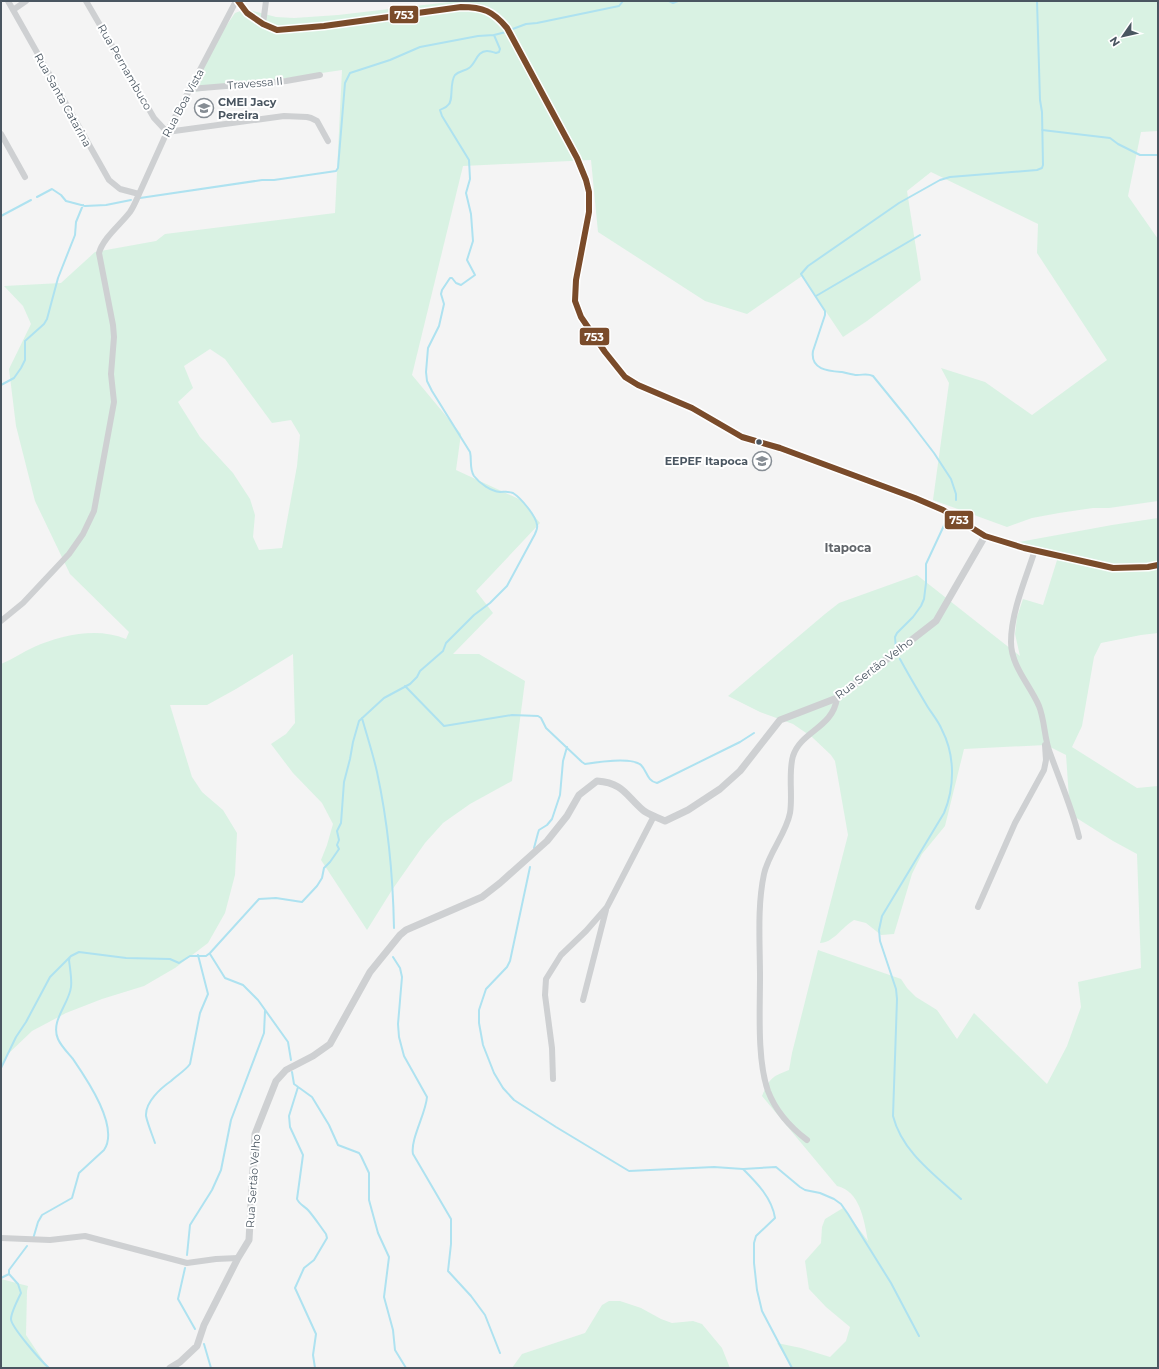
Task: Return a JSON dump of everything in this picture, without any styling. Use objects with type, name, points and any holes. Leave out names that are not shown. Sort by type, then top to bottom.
[{"type":"street","name":"Rua Santa Catarina","points":[[8,1],[109,180],[115,187],[126,192],[139,194]]},
{"type":"street","points":[[13,10],[26,1]]},
{"type":"street","name":"Rua Pernambuco","points":[[86,1],[154,118],[167,132]]},
{"type":"street","points":[[237,1],[247,13],[263,24],[277,30],[324,26],[460,7],[474,6],[489,10],[500,20],[512,36],[586,180],[589,192],[589,212],[576,280],[575,301],[584,321],[605,352],[625,377],[638,385],[692,408],[742,437],[780,448],[922,501],[943,510],[985,536],[1003,543],[1113,568],[1148,567],[1158,565]]},
{"type":"street","name":"Rua Boa Vista","points":[[1,622],[23,603],[69,554],[83,534],[94,510],[114,402],[111,374],[114,338],[113,325],[99,253],[104,243],[131,211],[135,204],[167,132],[237,1]]},
{"type":"street","points":[[263,24],[266,1]]},
{"type":"street","name":"Travessa II","points":[[190,89],[286,81],[320,75]]},
{"type":"street","points":[[167,132],[284,116],[307,117],[318,121],[328,141]]},
{"type":"street","points":[[1,134],[25,177]]},
{"type":"street","name":"Rua Sertão Velho","points":[[170,1368],[180,1362],[197,1346],[204,1326],[238,1258],[249,1240],[255,1134],[276,1081],[286,1070],[313,1056],[330,1044],[370,972],[400,934],[482,897],[524,864],[547,841],[567,816],[579,795],[597,781],[608,782],[621,787],[645,812],[665,821],[688,810],[720,790],[740,771],[780,720],[837,698],[936,621],[985,536]]},
{"type":"street","points":[[978,908],[1015,823],[1044,770],[1046,760],[1043,720],[1039,706],[1015,662],[1011,643],[1017,608],[1035,550]]},
{"type":"street","points":[[807,1140],[791,1127],[778,1111],[768,1091],[764,1076],[760,1039],[760,923],[766,865],[787,823],[790,812],[794,756],[800,743],[829,718],[835,708],[837,698]]},
{"type":"street","points":[[1045,737],[1080,837]]},
{"type":"street","points":[[583,1000],[607,907],[654,816]]},
{"type":"street","points":[[553,1079],[552,1048],[545,995],[546,979],[561,955],[586,931],[607,907]]},
{"type":"street","points":[[1,1238],[50,1240],[85,1236],[187,1263],[238,1258]]},
{"type":"green space","points":[[458,1],[1158,1],[1158,131],[1141,132],[1128,196],[1158,239],[1158,501],[1059,513],[1032,518],[1007,527],[933,500],[949,383],[941,368],[985,382],[1032,415],[1107,360],[1037,253],[1038,224],[931,172],[907,191],[921,280],[867,321],[843,337],[802,276],[747,314],[705,301],[598,232],[591,160],[463,166],[412,375],[461,434],[456,470],[521,500],[540,523],[476,591],[493,613],[453,654],[479,654],[525,681],[512,781],[470,804],[443,823],[425,843],[392,890],[367,930],[321,860],[333,824],[322,803],[293,773],[271,744],[286,734],[295,723],[293,654],[207,705],[170,705],[192,777],[202,792],[223,810],[237,833],[235,875],[225,913],[208,943],[175,968],[144,986],[102,999],[66,1013],[32,1031],[8,1054],[1,1067],[1,664],[34,647],[68,636],[92,633],[115,635],[126,639],[129,632],[70,574],[35,501],[16,426],[9,369],[31,324],[23,306],[4,286],[61,283],[95,252],[156,241],[165,234],[335,213],[342,70],[194,92],[213,45],[235,13],[246,9],[276,17],[294,18],[338,15]],"holes":[[[210,349],[225,359],[272,423],[291,420],[300,435],[297,466],[282,548],[259,550],[253,537],[255,515],[250,499],[233,473],[200,437],[178,402],[193,388],[184,366]]]},
{"type":"green space","points":[[1158,518],[1158,633],[1101,643],[1094,657],[1082,726],[1072,747],[1137,788],[1158,786],[1158,1368],[792,1368],[777,1343],[801,1348],[830,1357],[846,1341],[850,1327],[826,1307],[809,1289],[805,1261],[821,1243],[822,1227],[825,1219],[843,1208],[868,1241],[865,1224],[856,1200],[845,1189],[837,1186],[762,1096],[767,1085],[772,1079],[778,1074],[789,1070],[818,950],[901,979],[916,997],[937,1010],[957,1039],[974,1013],[1047,1084],[1067,1046],[1081,1007],[1078,982],[1141,968],[1137,854],[1075,817],[1069,798],[1066,755],[1046,745],[964,749],[945,826],[922,854],[912,874],[894,934],[881,935],[866,923],[854,920],[833,938],[820,943],[848,835],[835,761],[831,755],[812,737],[793,724],[760,712],[728,696],[839,603],[917,575],[1020,656],[1015,634],[1017,617],[1023,599],[1043,605],[1058,557],[1019,542]]},
{"type":"green space","points":[[1,1279],[28,1286],[26,1335],[48,1368],[1,1368]]},
{"type":"green space","points":[[609,1301],[620,1301],[641,1308],[672,1323],[693,1321],[702,1324],[722,1348],[730,1368],[512,1368],[522,1354],[585,1333],[602,1305]]},
{"type":"waterway","points":[[510,30],[526,24],[619,6],[623,1]]},
{"type":"waterway","points":[[669,1],[673,3],[678,1]]},
{"type":"waterway","points":[[956,500],[956,494],[951,479],[934,453],[873,376],[867,374],[855,375],[826,370],[817,366],[814,362],[813,351],[825,311],[801,274],[808,266],[899,203],[940,180],[950,177],[1037,170],[1042,168],[1042,112],[1040,100],[1037,1]]},
{"type":"waterway","points":[[140,198],[336,171],[338,168],[345,83],[350,73],[390,60],[420,47],[506,32]]},
{"type":"waterway","points":[[1,1068],[16,1037],[26,1022],[50,977],[71,956],[79,952],[126,958],[170,959],[179,963],[190,956],[206,956],[210,953],[259,899],[276,898],[302,902],[317,886],[322,878],[324,868],[339,849],[337,845],[339,840],[337,831],[341,823],[344,782],[359,721],[384,698],[410,684],[417,677],[420,671],[443,651],[446,643],[474,615],[490,603],[507,586],[535,534],[537,527],[536,521],[531,512],[520,499],[511,492],[500,492],[489,489],[479,482],[474,476],[470,452],[432,391],[427,381],[426,372],[428,348],[439,326],[444,304],[441,294],[442,290],[450,278],[461,285],[475,275],[467,260],[473,241],[471,214],[466,193],[470,179],[469,160],[442,116],[440,110],[450,103],[452,82],[455,75],[469,68],[481,53],[487,51],[496,53],[499,52],[500,49],[494,35]]},
{"type":"waterway","points":[[1042,130],[1110,138],[1118,144],[1140,155],[1158,155]]},
{"type":"waterway","points":[[37,197],[52,189],[61,195],[66,201],[85,206],[106,205],[131,200]]},
{"type":"waterway","points":[[1,216],[31,200]]},
{"type":"waterway","points":[[1,385],[14,378],[21,368],[25,360],[25,341],[44,324],[47,319],[58,278],[75,235],[76,222],[83,205]]},
{"type":"waterway","points":[[816,296],[920,235]]},
{"type":"waterway","points":[[896,649],[895,637],[897,633],[913,617],[924,599],[926,564],[947,519]]},
{"type":"waterway","points":[[900,659],[940,726],[946,740],[951,760],[952,782],[948,803],[944,813],[882,916],[879,930],[880,941],[896,989],[897,999],[893,1116],[897,1129],[912,1152],[930,1172],[961,1199]]},
{"type":"waterway","points":[[405,686],[444,726],[512,715],[538,716],[541,718],[546,728],[585,764],[630,761],[641,765],[649,778],[657,783],[740,742],[754,733]]},
{"type":"waterway","points":[[362,718],[375,765],[384,810],[391,869],[394,928]]},
{"type":"waterway","points":[[534,848],[539,830],[547,825],[552,819],[560,795],[563,761],[567,747]]},
{"type":"waterway","points":[[530,867],[510,961],[507,967],[486,989],[479,1010],[479,1023],[483,1045],[494,1073],[503,1088],[514,1100],[629,1171],[714,1167],[743,1169],[776,1167],[805,1190],[820,1193],[834,1199],[841,1204],[848,1214],[891,1283],[919,1336]]},
{"type":"waterway","points":[[210,954],[225,978],[243,985],[258,1000],[288,1042],[291,1060]]},
{"type":"waterway","points":[[155,1143],[146,1116],[146,1111],[158,1091],[190,1064],[200,1013],[208,994],[198,955]]},
{"type":"waterway","points":[[33,1239],[38,1222],[42,1215],[72,1198],[79,1173],[104,1150],[108,1140],[108,1129],[105,1116],[93,1090],[79,1067],[59,1042],[56,1032],[58,1019],[70,993],[70,957]]},
{"type":"waterway","points":[[393,957],[400,968],[402,977],[398,1024],[399,1037],[404,1056],[427,1097],[414,1141],[413,1154],[451,1219],[451,1244],[448,1271],[471,1296],[485,1315],[500,1353]]},
{"type":"waterway","points":[[187,1255],[190,1225],[212,1190],[221,1170],[231,1120],[264,1033],[265,1011]]},
{"type":"waterway","points":[[292,1072],[294,1084],[312,1097],[329,1125],[338,1145],[359,1153],[369,1173],[369,1200],[378,1233],[389,1257],[384,1297],[393,1330],[395,1350],[406,1368]]},
{"type":"waterway","points":[[298,1087],[289,1116],[290,1127],[303,1155],[297,1199],[313,1216],[326,1234],[327,1238],[314,1260],[304,1268],[295,1288],[316,1334],[313,1355],[315,1368]]},
{"type":"waterway","points":[[743,1169],[767,1197],[771,1204],[775,1218],[756,1236],[754,1243],[754,1263],[757,1290],[762,1311],[792,1368]]},
{"type":"waterway","points":[[9,1274],[9,1270],[27,1246]]},
{"type":"waterway","points":[[185,1268],[178,1299],[195,1329]]},
{"type":"waterway","points":[[9,1274],[18,1284],[21,1293],[12,1313],[12,1323],[27,1344],[49,1368]]},
{"type":"waterway","points":[[1,1278],[9,1274]]},
{"type":"waterway","points":[[204,1344],[211,1368]]},
{"type":"transit line","name":"753","points":[[238,1],[247,13],[263,24],[277,30],[324,26],[461,7],[482,9],[492,14],[507,28],[577,158],[586,180],[589,192],[589,212],[576,280],[575,301],[581,317],[605,352],[625,377],[638,385],[692,408],[742,437],[780,448],[915,498],[943,510],[985,536],[1024,548],[1113,568],[1148,567],[1158,565]]},
{"type":"place","name":"CMEI Jacy Pereira","points":[[204,108]]},
{"type":"place","name":"EEPEF Itapoca","points":[[762,461]]},
{"type":"district","name":"Itapoca","points":[[848,548]]}]
